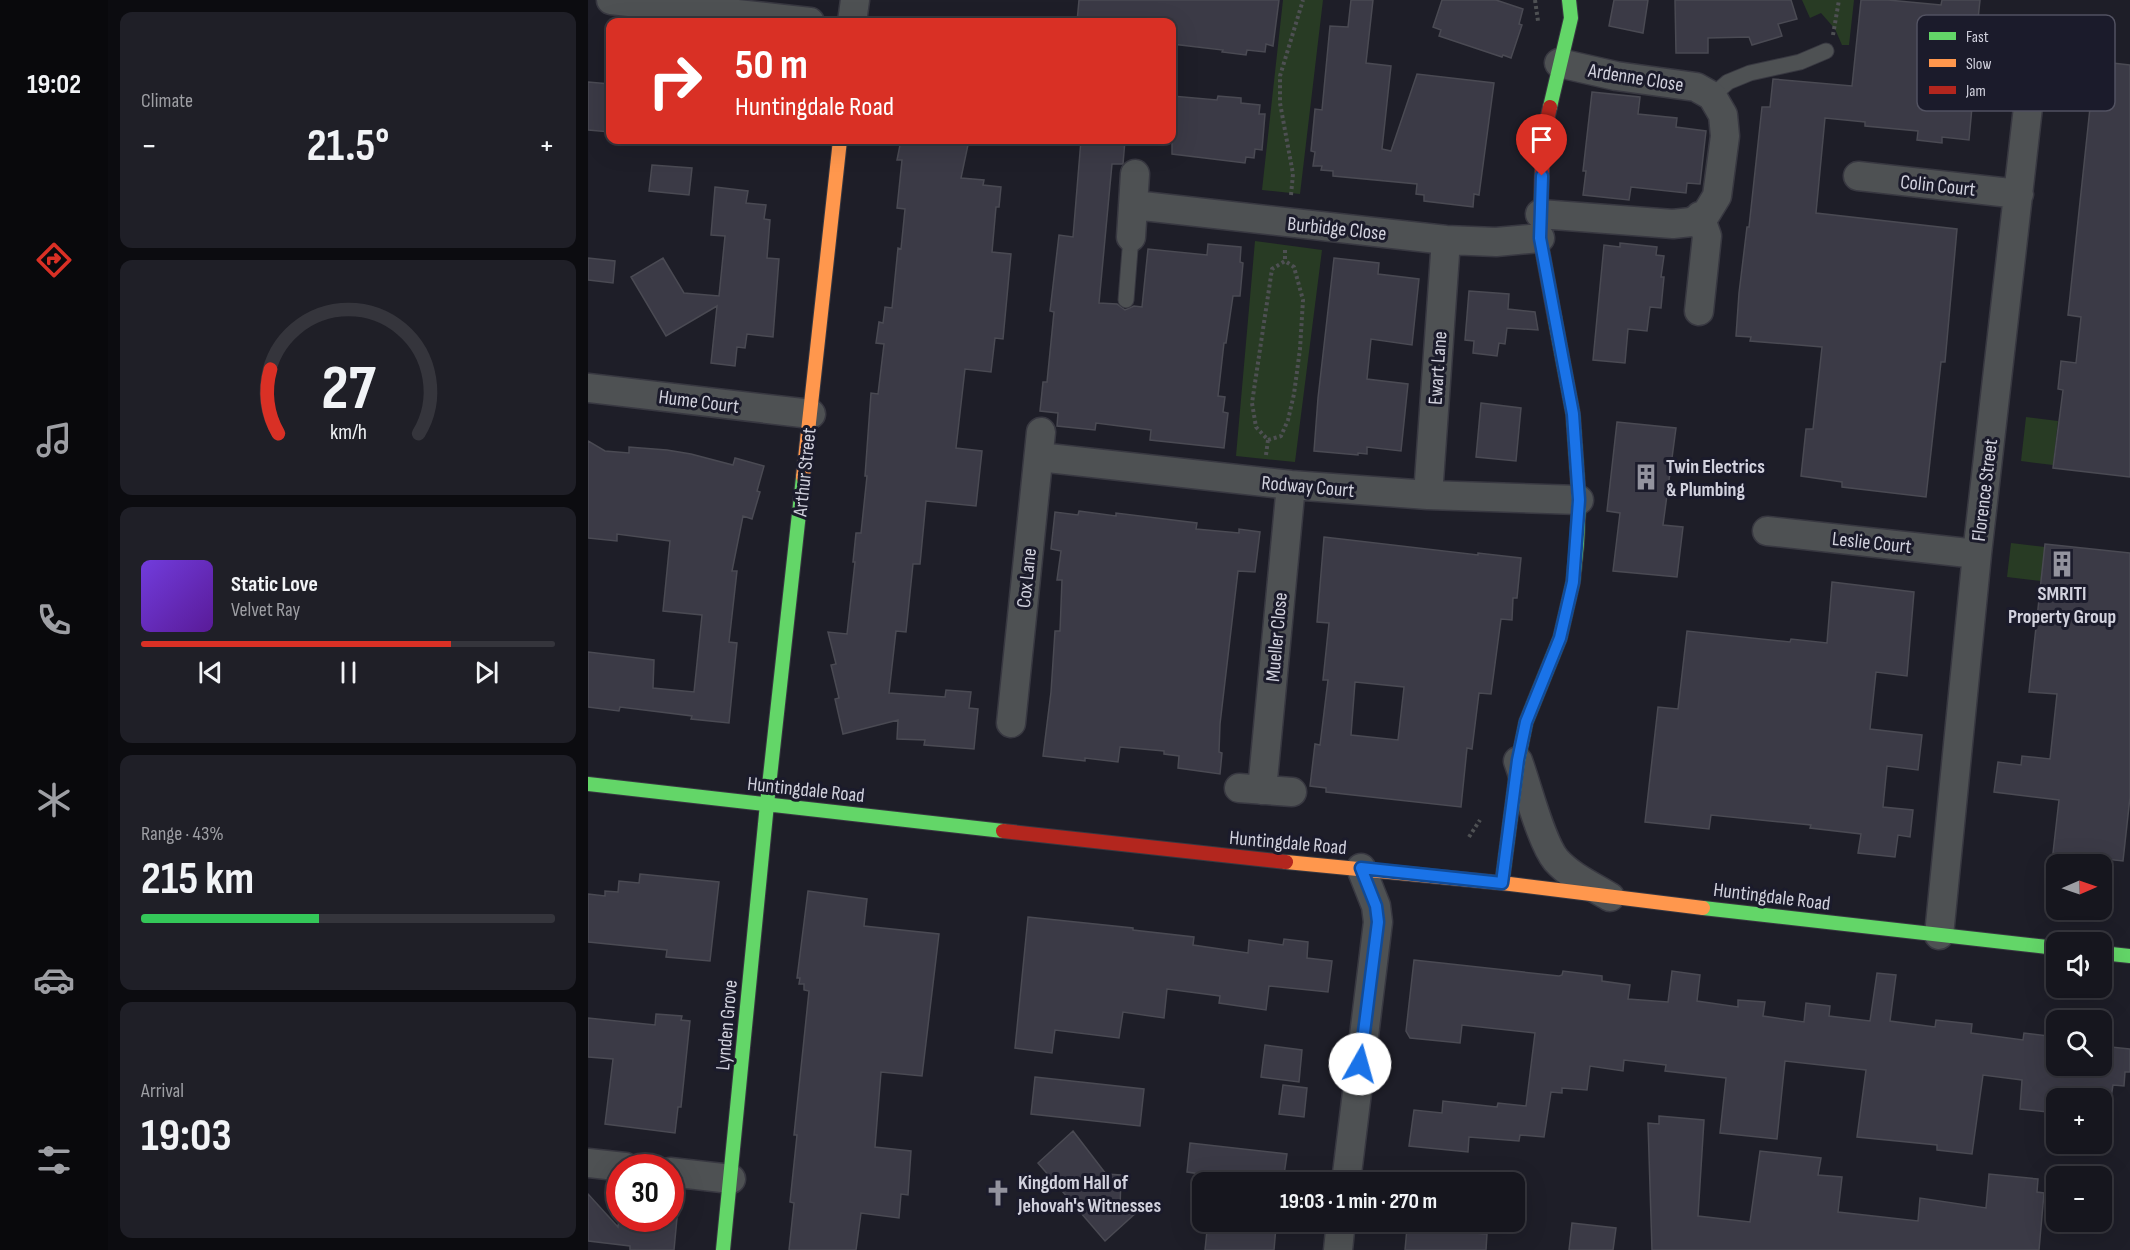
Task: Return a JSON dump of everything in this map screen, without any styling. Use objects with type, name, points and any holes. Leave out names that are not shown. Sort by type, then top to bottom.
[{"type":"street","points":[[611,0],[774,18]]},
{"type":"street","points":[[853,18],[855,0]]},
{"type":"street","points":[[1502,883],[1518,760],[1526,722],[1560,638],[1573,582],[1579,500],[1573,414],[1540,226],[1543,137],[1571,18],[1569,0]]},
{"type":"street","name":"Ardenne Close","points":[[1559,63],[1616,76],[1696,87],[1712,96]]},
{"type":"street","points":[[1540,226],[1673,224],[1691,222],[1706,214],[1717,196],[1725,136],[1723,115],[1712,96]]},
{"type":"street","name":"Florence Street","points":[[1939,935],[1977,554],[2028,111]]},
{"type":"street","name":"Arthur Street","points":[[766,804],[840,144]]},
{"type":"street","points":[[1131,237],[1136,174]]},
{"type":"street","name":"Colin Court","points":[[1858,176],[2019,194]]},
{"type":"street","name":"Burbidge Close","points":[[1134,205],[1446,240],[1496,242],[1540,226]]},
{"type":"street","points":[[1700,311],[1707,236],[1701,216]]},
{"type":"street","name":"Ewart Lane","points":[[1428,495],[1446,240]]},
{"type":"street","name":"Hume Court","points":[[588,388],[811,414]]},
{"type":"street","name":"Rodway Court","points":[[1040,445],[1291,485],[1428,495],[1579,500]]},
{"type":"street","name":"Cox Lane","points":[[1011,723],[1040,445]]},
{"type":"street","name":"Mueller Close","points":[[1291,485],[1250,789],[1292,792]]},
{"type":"street","name":"Leslie Court","points":[[1767,531],[1977,554]]},
{"type":"street","points":[[1518,760],[1546,842],[1556,859],[1572,873],[1610,897]]},
{"type":"street","name":"Huntingdale Road","points":[[588,784],[1251,859],[1502,883],[2046,947]]},
{"type":"street","name":"Lynden Grove","points":[[723,1250],[766,804]]},
{"type":"street","points":[[1347,1172],[1378,922],[1376,906],[1361,868]]},
{"type":"street","points":[[2112,954],[2130,956]]},
{"type":"street","points":[[588,1163],[606,1165]]},
{"type":"street","points":[[684,1174],[731,1179]]},
{"type":"street","points":[[1338,1250],[1340,1232]]},
{"type":"lane","points":[[1712,96],[1728,82],[1750,74],[1800,62],[1826,51]]},
{"type":"lane","points":[[1126,300],[1131,237]]},
{"type":"path","points":[[1535,0],[1538,24]]},
{"type":"path","points":[[1826,51],[1835,29],[1839,0]]},
{"type":"path","points":[[1268,440],[1281,436],[1288,420],[1300,349],[1303,300],[1294,267],[1285,261]]},
{"type":"path","points":[[1468,837],[1480,820],[1482,810]]},
{"type":"green space","points":[[1283,0],[1323,0],[1300,194],[1262,190]]},
{"type":"green space","points":[[1802,0],[1854,0],[1849,45],[1842,45],[1835,29],[1821,13],[1810,18]]},
{"type":"green space","points":[[1255,241],[1322,250],[1295,462],[1236,456]]},
{"type":"green space","points":[[2026,417],[2058,421],[2053,465],[2021,461]]},
{"type":"green space","points":[[2011,543],[2045,547],[2041,581],[2007,577]]},
{"type":"building","points":[[1079,0],[1279,0],[1273,46],[1266,44],[1265,52],[1247,50],[1246,55],[1176,44],[1176,18],[1077,18]]},
{"type":"building","points":[[1351,0],[1373,0],[1366,63],[1391,66],[1382,149],[1391,151],[1417,74],[1494,83],[1479,195],[1474,194],[1473,207],[1424,201],[1424,195],[1416,194],[1417,184],[1333,176],[1333,171],[1321,170],[1322,166],[1313,166],[1315,152],[1311,151],[1315,109],[1322,110],[1330,26],[1348,27]]},
{"type":"building","points":[[1442,0],[1496,0],[1523,9],[1519,24],[1522,25],[1511,58],[1439,36],[1441,30],[1433,27]]},
{"type":"building","points":[[1614,0],[1648,0],[1643,33],[1609,26]]},
{"type":"building","points":[[1675,0],[1791,0],[1797,19],[1778,24],[1782,36],[1752,45],[1749,37],[1708,38],[1708,53],[1676,53]]},
{"type":"building","points":[[1861,0],[1941,5],[1942,0],[1980,0],[1978,15],[1917,15],[1917,111],[1972,111],[1969,140],[1942,137],[1942,143],[1917,140],[1918,131],[1865,126],[1865,122],[1825,118],[1816,213],[1957,229],[1945,362],[1941,362],[1926,497],[1842,487],[1842,482],[1801,476],[1806,429],[1813,429],[1822,347],[1750,341],[1751,337],[1736,336],[1739,293],[1747,227],[1749,227],[1762,107],[1770,107],[1773,79],[1852,86]]},
{"type":"building","points":[[2115,63],[2130,65],[2130,477],[2053,468],[2063,390],[2058,389],[2061,361],[2076,363],[2081,317],[2068,315],[2090,111],[2115,111]]},
{"type":"building","points":[[588,82],[606,84],[606,132],[588,130]]},
{"type":"building","points":[[1592,92],[1640,97],[1638,114],[1677,118],[1676,127],[1706,131],[1700,184],[1687,183],[1686,193],[1631,187],[1629,200],[1583,195],[1586,171],[1583,171]]},
{"type":"building","points":[[1176,96],[1217,100],[1218,96],[1241,98],[1241,103],[1260,105],[1259,114],[1265,114],[1262,150],[1255,149],[1254,158],[1246,157],[1245,163],[1172,154],[1172,144],[1176,144]]},
{"type":"building","points":[[900,144],[968,144],[961,178],[984,180],[983,185],[1001,187],[999,207],[996,207],[992,252],[1011,254],[1003,339],[995,338],[991,372],[965,369],[956,448],[982,451],[976,506],[926,501],[920,564],[913,564],[906,632],[896,631],[889,693],[945,697],[946,690],[971,692],[969,708],[978,709],[974,749],[924,745],[925,740],[897,739],[898,720],[843,734],[835,699],[839,698],[831,665],[836,664],[828,632],[847,634],[856,533],[861,533],[867,476],[865,476],[871,393],[878,394],[884,344],[876,343],[879,322],[883,323],[885,307],[892,308],[898,248],[901,249],[905,209],[897,208],[902,160],[897,160]]},
{"type":"building","points":[[1081,144],[1125,144],[1123,164],[1112,164],[1099,303],[1117,304],[1125,310],[1134,306],[1142,307],[1148,249],[1207,255],[1208,244],[1241,247],[1240,262],[1243,263],[1240,296],[1233,296],[1226,343],[1224,343],[1218,396],[1225,397],[1223,412],[1228,413],[1224,448],[1150,440],[1151,430],[1096,423],[1095,430],[1057,426],[1058,413],[1040,411],[1043,382],[1047,382],[1054,312],[1050,311],[1059,235],[1073,237]]},
{"type":"building","points":[[652,165],[692,168],[689,195],[649,191]]},
{"type":"building","points":[[715,187],[748,191],[746,203],[766,205],[764,219],[770,220],[767,258],[779,259],[773,337],[747,334],[745,348],[737,347],[735,366],[711,363],[717,306],[666,336],[631,277],[663,258],[684,293],[719,296],[725,236],[711,235]]},
{"type":"building","points":[[1620,243],[1657,247],[1656,255],[1664,256],[1661,308],[1650,307],[1647,331],[1628,329],[1625,363],[1593,360],[1604,245],[1620,247]]},
{"type":"building","points":[[588,258],[615,261],[613,283],[588,280]]},
{"type":"building","points":[[1334,258],[1379,263],[1378,274],[1419,279],[1412,345],[1371,339],[1367,379],[1408,384],[1401,451],[1367,447],[1367,454],[1358,453],[1358,455],[1314,451]]},
{"type":"building","points":[[1469,291],[1509,294],[1508,309],[1535,312],[1538,330],[1507,328],[1505,344],[1499,343],[1497,356],[1473,353],[1474,341],[1465,340]]},
{"type":"building","points":[[1481,403],[1521,408],[1516,461],[1476,457]]},
{"type":"building","points":[[1617,422],[1676,428],[1663,525],[1683,527],[1677,577],[1613,571],[1620,513],[1607,511]]},
{"type":"building","points":[[588,441],[605,451],[629,453],[629,447],[667,450],[733,465],[735,458],[764,466],[757,491],[760,492],[752,519],[743,516],[732,571],[737,571],[729,642],[737,643],[729,723],[620,707],[619,711],[588,707],[588,652],[654,660],[653,688],[694,692],[702,615],[663,611],[670,541],[617,534],[617,541],[588,538]]},
{"type":"building","points":[[1079,511],[1197,523],[1196,529],[1239,533],[1239,529],[1260,532],[1255,572],[1238,571],[1220,724],[1219,752],[1222,753],[1220,774],[1178,768],[1179,756],[1164,754],[1164,751],[1120,747],[1118,762],[1043,756],[1051,692],[1055,631],[1060,631],[1062,580],[1057,580],[1061,551],[1051,549],[1055,512],[1078,515]]},
{"type":"building","points":[[1324,537],[1521,558],[1517,598],[1513,598],[1512,620],[1501,619],[1491,694],[1479,693],[1472,749],[1467,748],[1461,807],[1326,792],[1326,788],[1310,786],[1315,744],[1320,745],[1328,680],[1323,680],[1329,623],[1317,622]],"holes":[[[1355,682],[1404,687],[1398,740],[1351,735]]]},
{"type":"building","points":[[2045,544],[2130,553],[2130,797],[2123,861],[2112,860],[2112,854],[2053,853],[2059,800],[1994,792],[1998,762],[2021,765],[2022,756],[2050,759],[2057,694],[2029,692]]},
{"type":"building","points":[[1832,582],[1914,592],[1907,676],[1876,672],[1870,729],[1922,735],[1918,770],[1887,766],[1883,807],[1913,810],[1910,837],[1898,835],[1895,857],[1858,853],[1861,834],[1810,828],[1811,825],[1711,815],[1709,829],[1645,822],[1658,707],[1678,709],[1687,631],[1790,642],[1791,639],[1827,643]]},
{"type":"building","points":[[640,874],[719,882],[710,961],[666,957],[667,950],[588,942],[588,894],[605,896],[605,891],[618,892],[619,881],[639,883]]},
{"type":"building","points":[[808,891],[867,899],[864,926],[939,934],[922,1076],[881,1072],[875,1147],[911,1151],[908,1195],[901,1194],[899,1218],[861,1213],[856,1250],[789,1250],[794,1203],[790,1202],[797,1135],[794,1135],[809,991],[804,990],[804,984],[799,984],[800,978],[797,978]]},
{"type":"building","points":[[1028,917],[1194,937],[1193,945],[1248,953],[1249,940],[1283,945],[1284,939],[1308,942],[1307,958],[1332,961],[1328,992],[1269,986],[1266,1010],[1219,1003],[1220,996],[1167,989],[1164,1018],[1123,1012],[1119,1038],[1055,1030],[1052,1053],[1015,1048]]},
{"type":"building","points":[[1414,960],[1559,976],[1563,971],[1602,976],[1602,981],[1630,985],[1628,999],[1668,1002],[1672,971],[1700,975],[1697,1001],[1738,1007],[1738,1000],[1765,1002],[1763,1016],[1804,1022],[1806,1003],[1830,1006],[1829,1016],[1870,1021],[1877,973],[1896,975],[1890,1021],[1935,1027],[1936,1020],[1972,1024],[1971,1033],[2023,1040],[2024,1033],[2046,1036],[2046,1076],[2112,1076],[2112,1047],[2130,1049],[2130,1072],[2125,1072],[2124,1086],[2113,1085],[2112,1092],[2112,1088],[2046,1088],[2046,1112],[2020,1109],[2022,1080],[1983,1075],[1972,1154],[1937,1150],[1937,1145],[1857,1137],[1866,1070],[1785,1061],[1777,1139],[1720,1133],[1726,1078],[1665,1071],[1666,1065],[1624,1060],[1623,1071],[1590,1066],[1587,1090],[1562,1088],[1562,1093],[1551,1092],[1544,1137],[1520,1135],[1519,1141],[1469,1137],[1468,1152],[1409,1146],[1414,1110],[1442,1113],[1443,1101],[1497,1107],[1498,1103],[1526,1106],[1535,1033],[1462,1025],[1460,1043],[1410,1038],[1406,1031]]},
{"type":"building","points":[[656,1014],[682,1016],[681,1020],[690,1021],[681,1107],[678,1107],[675,1133],[605,1124],[613,1059],[588,1057],[588,1018],[655,1025]]},
{"type":"building","points":[[1265,1045],[1302,1050],[1299,1082],[1261,1077]]},
{"type":"building","points":[[1035,1077],[1144,1089],[1140,1126],[1031,1114]]},
{"type":"building","points":[[1283,1085],[1307,1088],[1304,1117],[1279,1114]]},
{"type":"building","points":[[1659,1116],[1704,1120],[1698,1216],[1750,1222],[1760,1151],[1821,1158],[1818,1175],[1842,1177],[1838,1212],[1918,1221],[1920,1198],[1986,1208],[1989,1174],[2038,1179],[2037,1192],[2044,1193],[2039,1250],[1652,1250],[1648,1123],[1659,1124]]},
{"type":"building","points":[[1073,1131],[1106,1174],[1121,1175],[1120,1209],[1138,1211],[1105,1241],[1038,1163]]},
{"type":"building","points":[[1190,1143],[1287,1154],[1284,1172],[1187,1172]]},
{"type":"building","points":[[588,1194],[606,1214],[606,1232],[676,1232],[674,1250],[630,1250],[630,1246],[588,1241]]},
{"type":"building","points":[[1572,1223],[1616,1228],[1613,1250],[1569,1250]]},
{"type":"building","points":[[1207,1232],[1276,1232],[1274,1250],[1205,1250]]},
{"type":"building","points":[[1407,1232],[1487,1234],[1486,1250],[1405,1250]]},
{"type":"traffic: fast","points":[[1550,107],[1571,18],[1569,0]]},
{"type":"traffic: fast","points":[[1502,883],[1518,761],[1526,722],[1560,638],[1573,582],[1577,543],[1579,500],[1573,414],[1555,319]]},
{"type":"traffic: fast","points":[[723,1250],[767,804],[803,477]]},
{"type":"traffic: fast","points":[[588,784],[1003,831]]},
{"type":"traffic: fast","points":[[1703,908],[2046,947]]},
{"type":"traffic: fast","points":[[2112,954],[2130,956]]},
{"type":"traffic: slow","points":[[803,477],[840,144]]},
{"type":"traffic: slow","points":[[1286,862],[1502,883],[1703,908]]},
{"type":"traffic: jam","points":[[1550,107],[1543,137],[1540,238],[1555,319]]},
{"type":"traffic: jam","points":[[1003,831],[1286,862]]},
{"type":"place","name":"Twin Electrics & Plumbing","points":[[1646,477]]},
{"type":"place","name":"SMRITI Property Group","points":[[2062,564]]},
{"type":"place","name":"Kingdom Hall of Jehovah's Witnesses","points":[[998,1193]]},
{"type":"route","points":[[1360,1064],[1378,922],[1376,906],[1361,868],[1502,883],[1518,760],[1526,722],[1560,638],[1573,582],[1579,500],[1573,414],[1540,238],[1542,176]]}]
